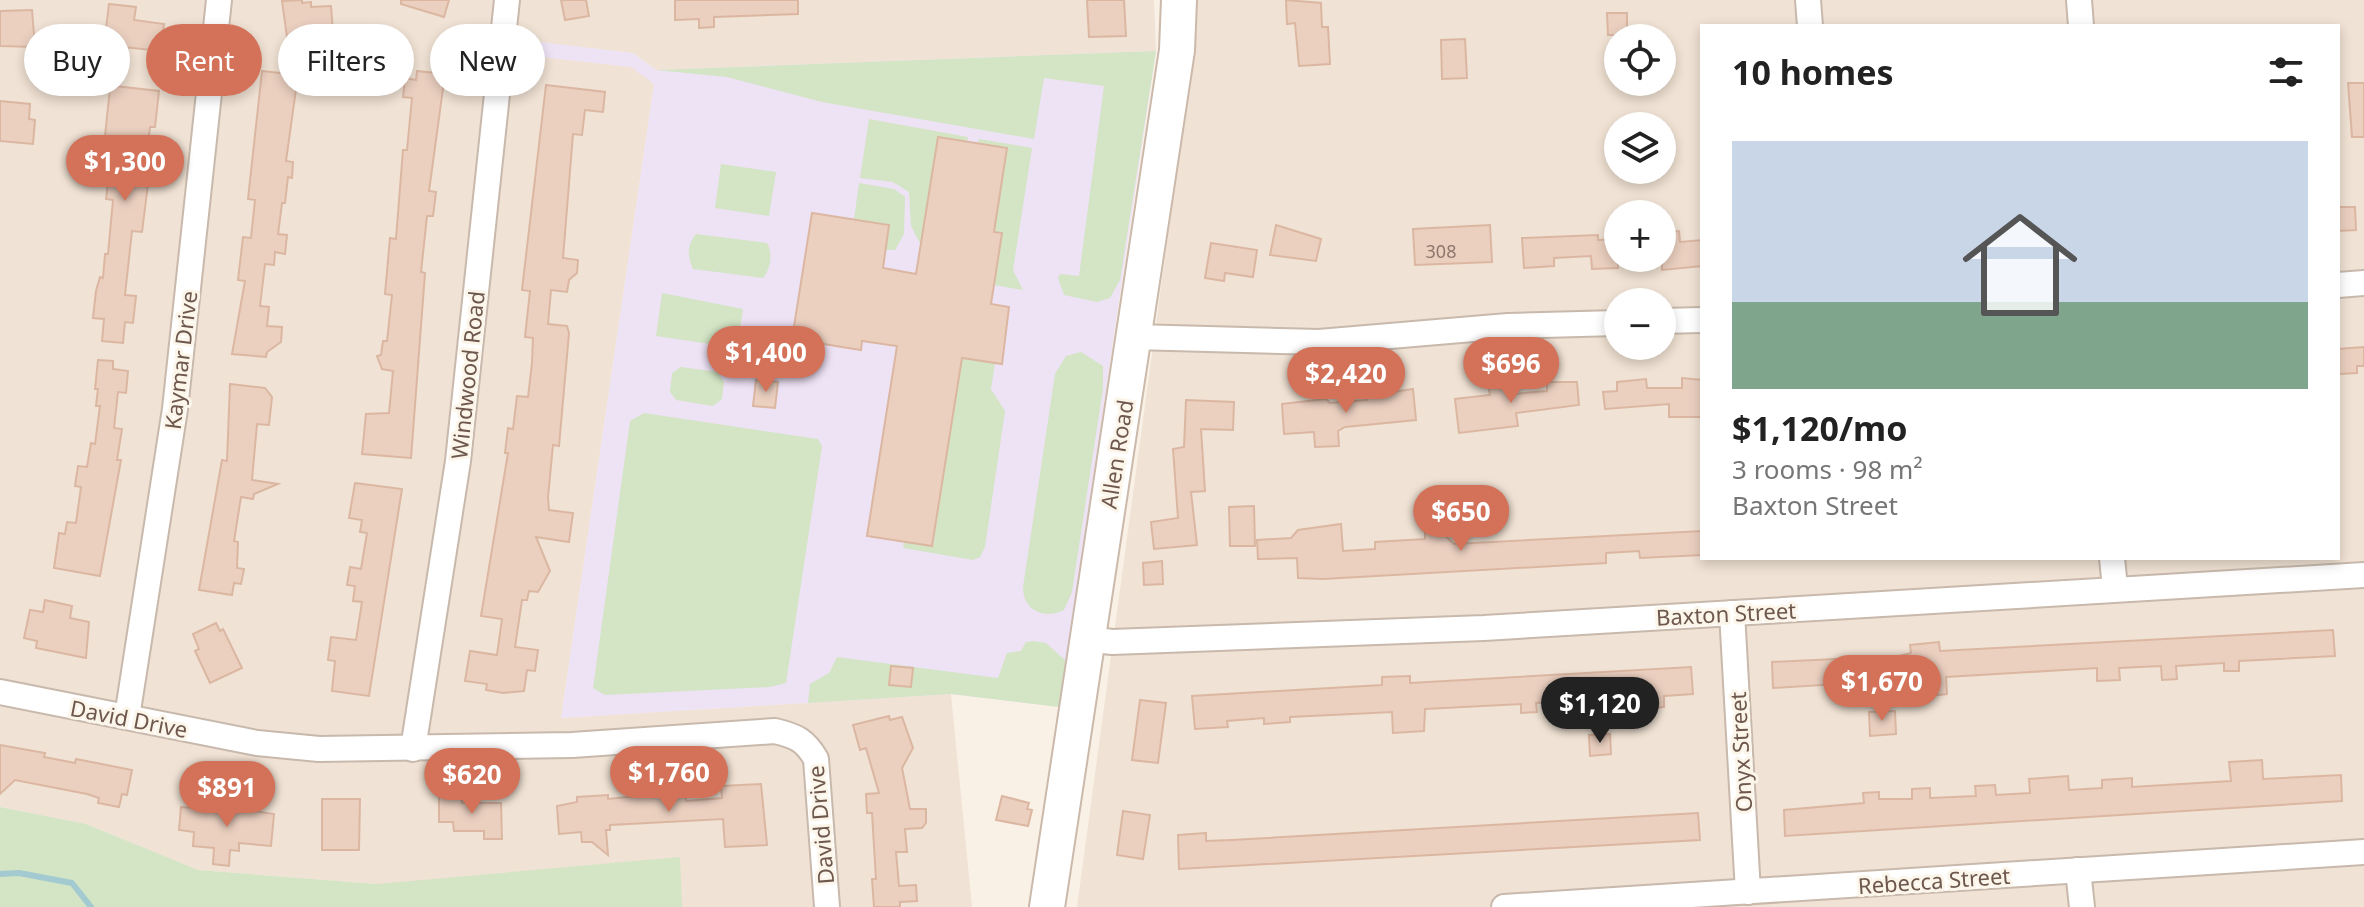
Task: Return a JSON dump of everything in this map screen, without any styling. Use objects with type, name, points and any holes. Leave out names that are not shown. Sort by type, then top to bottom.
[{"type":"street","name":"Kaymar Drive","points":[[127,717],[175,409],[219,0]]},
{"type":"street","name":"Windwood Road","points":[[413,749],[458,461],[507,0]]},
{"type":"street","name":"Allen Road","points":[[1047,907],[1177,50],[1179,0]]},
{"type":"street","points":[[1808,0],[1810,24]]},
{"type":"street","points":[[2079,0],[2081,24]]},
{"type":"street","points":[[2340,285],[2364,283]]},
{"type":"street","points":[[1676,321],[1700,320]]},
{"type":"street","points":[[1134,337],[1319,342],[1508,326],[1604,323]]},
{"type":"street","points":[[2112,560],[2115,588]]},
{"type":"street","name":"Baxton Street","points":[[1087,639],[1112,642],[1484,628],[2364,575]]},
{"type":"street","name":"Onyx Street","points":[[1732,613],[1748,892]]},
{"type":"street","name":"David Drive","points":[[0,692],[257,743],[319,749],[572,745],[775,731],[796,736],[807,743],[816,759],[827,907]]},
{"type":"street","name":"Rebecca Street","points":[[1504,907],[2364,852]]},
{"type":"street","points":[[2078,870],[2082,907]]},
{"type":"shaded area","points":[[0,0],[1154,0],[1156,51],[656,70],[633,53],[545,43],[545,24],[430,24],[430,96],[545,96],[545,57],[632,67],[654,84],[561,718],[951,694],[972,907],[379,907],[377,884],[197,870],[86,824],[0,807]]},
{"type":"shaded area","points":[[1194,0],[2364,0],[2364,907],[1077,907],[1191,66]]},
{"type":"shaded area","points":[[545,43],[633,53],[656,70],[1156,51],[1059,707],[951,694],[561,718],[654,84],[631,67],[545,57]]},
{"type":"green space","points":[[1156,51],[1120,280],[1110,298],[1097,302],[1064,295],[1058,278],[1060,274],[1079,276],[1104,86],[1044,78],[1034,139],[822,102],[727,77],[656,70]]},
{"type":"green space","points":[[869,119],[968,137],[967,141],[938,137],[921,245],[911,226],[909,192],[893,182],[860,178]]},
{"type":"green space","points":[[979,139],[1032,148],[1013,270],[1023,290],[994,285],[1002,234],[994,232],[1007,148],[978,143]]},
{"type":"green space","points":[[721,164],[776,172],[769,216],[715,208]]},
{"type":"green space","points":[[859,183],[894,189],[905,197],[904,234],[895,250],[885,250],[888,225],[854,219]]},
{"type":"green space","points":[[696,234],[767,243],[770,256],[766,274],[763,278],[693,269],[689,251]]},
{"type":"green space","points":[[662,293],[743,309],[737,348],[656,336]]},
{"type":"green space","points":[[1081,352],[1103,366],[1103,388],[1072,592],[1064,610],[1049,614],[1030,607],[1023,587],[1055,374],[1066,356]]},
{"type":"green space","points":[[962,358],[995,363],[991,389],[1005,411],[985,547],[980,557],[973,560],[903,548],[904,542],[933,546]]},
{"type":"green space","points":[[681,367],[718,372],[724,382],[722,399],[713,406],[676,400],[670,392],[672,373]]},
{"type":"green space","points":[[644,413],[818,439],[822,446],[786,683],[770,687],[605,695],[593,688],[630,421]]},
{"type":"green space","points":[[1026,642],[1046,643],[1066,661],[1059,707],[951,694],[808,703],[810,684],[829,673],[837,657],[998,678],[1007,653],[1021,651]]},
{"type":"green space","points":[[0,807],[86,824],[198,870],[377,884],[680,857],[682,907],[0,907]]},
{"type":"building","points":[[302,0],[302,3],[311,2],[311,7],[331,6],[332,24],[285,24],[282,1]]},
{"type":"building","points":[[401,0],[449,0],[444,17],[401,4]]},
{"type":"building","points":[[561,0],[586,0],[589,16],[565,20]]},
{"type":"building","points":[[675,0],[798,0],[798,14],[714,17],[714,27],[699,28],[699,19],[675,20]]},
{"type":"building","points":[[1087,0],[1124,0],[1126,36],[1089,37]]},
{"type":"building","points":[[1286,0],[1321,3],[1322,27],[1328,27],[1330,64],[1299,66],[1295,23],[1287,24]]},
{"type":"building","points":[[109,4],[136,7],[134,20],[164,24],[146,24],[146,49],[130,48],[130,24],[107,24]]},
{"type":"building","points":[[32,10],[33,24],[24,24],[24,47],[0,46],[0,11]]},
{"type":"building","points":[[1607,13],[1627,13],[1627,24],[1608,24]]},
{"type":"building","points":[[1465,39],[1467,78],[1442,79],[1441,40]]},
{"type":"building","points":[[262,71],[278,73],[278,96],[295,96],[286,161],[293,162],[292,178],[288,177],[285,203],[282,203],[278,234],[287,235],[285,254],[275,252],[274,265],[265,264],[260,306],[269,307],[267,326],[282,327],[281,342],[267,352],[266,357],[232,354],[245,281],[238,280],[243,237],[251,238],[255,200],[248,199],[259,96],[262,96]]},
{"type":"building","points":[[417,71],[430,72],[430,96],[442,96],[429,191],[436,192],[433,216],[427,216],[421,272],[425,273],[411,458],[362,454],[366,414],[389,413],[393,371],[382,369],[377,356],[381,355],[383,341],[387,341],[392,295],[385,294],[390,238],[396,239],[403,150],[407,150],[412,98],[403,96],[414,96]]},
{"type":"building","points":[[2348,83],[2364,83],[2364,137],[2352,137]]},
{"type":"building","points":[[546,85],[605,92],[603,112],[585,110],[582,135],[573,134],[563,258],[578,260],[577,273],[569,280],[567,292],[551,290],[548,324],[567,326],[569,333],[559,446],[553,445],[548,497],[549,510],[573,513],[569,542],[536,537],[550,571],[538,592],[529,591],[527,600],[522,600],[515,647],[538,650],[535,671],[527,670],[524,691],[503,693],[486,690],[487,684],[465,681],[470,651],[497,655],[502,619],[481,616],[508,453],[505,453],[508,428],[513,429],[517,396],[528,397],[533,338],[525,337],[530,291],[522,290]]},
{"type":"building","points":[[130,88],[146,90],[146,96],[158,96],[155,127],[150,127],[145,168],[150,168],[142,232],[132,231],[125,295],[136,296],[133,323],[125,322],[123,343],[102,341],[104,319],[93,318],[96,291],[100,277],[103,278],[105,254],[108,254],[113,200],[106,199],[109,173],[119,174],[123,141],[105,136],[109,96],[130,96]]},
{"type":"building","points":[[0,101],[30,104],[29,119],[35,120],[33,144],[0,141]]},
{"type":"building","points":[[938,137],[1007,148],[994,232],[1002,233],[991,304],[1009,307],[1002,364],[962,358],[932,546],[867,536],[897,346],[862,341],[861,350],[792,339],[812,213],[889,225],[883,268],[916,274]]},
{"type":"building","points":[[2340,207],[2355,207],[2356,230],[2340,231]]},
{"type":"building","points":[[1276,225],[1321,239],[1316,261],[1270,255]]},
{"type":"building","points":[[1490,225],[1492,262],[1415,265],[1413,229]]},
{"type":"building","points":[[1676,231],[1679,231],[1680,242],[1700,240],[1700,266],[1676,269]]},
{"type":"building","points":[[1598,235],[1598,240],[1604,240],[1604,269],[1592,269],[1591,256],[1554,258],[1554,266],[1524,268],[1522,238]]},
{"type":"building","points":[[1211,243],[1257,250],[1253,277],[1225,273],[1224,281],[1205,278]]},
{"type":"building","points":[[2364,347],[2364,366],[2357,366],[2357,373],[2340,374],[2340,349]]},
{"type":"building","points":[[98,360],[113,361],[113,369],[128,371],[126,393],[118,392],[114,428],[122,429],[117,460],[121,460],[100,576],[54,568],[59,533],[65,534],[67,522],[76,523],[81,487],[75,486],[78,466],[87,467],[91,443],[95,444],[100,406],[96,406],[98,389],[95,389]]},
{"type":"building","points":[[1682,378],[1700,380],[1700,417],[1669,417],[1669,404],[1605,409],[1603,392],[1617,391],[1617,382],[1646,379],[1647,388],[1682,388]]},
{"type":"building","points":[[756,380],[778,382],[775,408],[753,406]]},
{"type":"building","points":[[1513,382],[1514,394],[1547,391],[1547,382],[1577,382],[1579,405],[1516,413],[1518,426],[1459,433],[1455,399],[1490,395],[1488,384]]},
{"type":"building","points":[[230,384],[265,388],[272,397],[269,425],[257,424],[252,480],[278,484],[254,494],[253,499],[241,497],[234,541],[238,542],[237,568],[244,569],[241,584],[234,583],[232,595],[199,590],[222,460],[227,461]]},
{"type":"building","points":[[1413,389],[1416,420],[1345,427],[1338,431],[1339,446],[1315,447],[1314,432],[1284,434],[1282,404],[1326,399],[1330,403],[1367,400],[1366,396]]},
{"type":"building","points":[[1186,400],[1234,402],[1233,430],[1201,429],[1205,491],[1191,492],[1197,545],[1154,549],[1151,522],[1178,518],[1173,449],[1184,447]]},
{"type":"building","points":[[355,483],[402,489],[369,696],[332,691],[335,661],[328,660],[331,637],[356,640],[362,602],[353,601],[355,586],[347,585],[350,567],[361,569],[367,533],[360,532],[362,520],[349,518]]},
{"type":"building","points":[[1254,506],[1255,546],[1230,546],[1229,507]]},
{"type":"building","points":[[1428,519],[1454,544],[1700,531],[1700,555],[1640,558],[1639,551],[1606,553],[1606,563],[1323,579],[1298,578],[1297,558],[1258,559],[1257,540],[1291,538],[1298,530],[1341,524],[1343,551],[1375,549],[1375,542],[1425,539],[1425,532],[1429,532]]},
{"type":"building","points":[[1162,561],[1163,584],[1144,585],[1143,563]]},
{"type":"building","points":[[45,600],[72,606],[70,618],[89,622],[86,658],[36,648],[37,641],[24,638],[30,610],[43,612]]},
{"type":"building","points":[[216,623],[220,631],[223,629],[242,668],[210,683],[195,651],[199,649],[193,634]]},
{"type":"building","points":[[2333,630],[2335,656],[2239,661],[2239,671],[2224,671],[2224,663],[2176,666],[2177,679],[2162,680],[2161,666],[2119,668],[2120,680],[2097,681],[2097,668],[1946,677],[1947,694],[1920,697],[1918,679],[1773,688],[1772,662],[1899,656],[1911,653],[1910,645],[1939,642],[1940,651]]},
{"type":"building","points":[[891,666],[913,668],[911,687],[889,685]]},
{"type":"building","points":[[1691,667],[1693,694],[1664,696],[1664,707],[1648,708],[1647,697],[1536,703],[1537,712],[1521,713],[1521,704],[1425,709],[1424,731],[1393,733],[1392,712],[1290,717],[1290,722],[1264,724],[1264,718],[1227,721],[1228,727],[1195,729],[1192,696],[1382,685],[1382,677],[1410,676],[1410,683]]},
{"type":"building","points":[[1140,700],[1166,703],[1158,763],[1132,760]]},
{"type":"building","points":[[1895,711],[1896,734],[1870,736],[1869,712]]},
{"type":"building","points":[[889,716],[890,720],[902,717],[913,748],[902,768],[910,809],[926,809],[926,823],[922,828],[905,829],[907,852],[896,852],[899,886],[916,885],[917,901],[900,902],[900,907],[874,907],[872,879],[876,879],[872,813],[867,813],[866,794],[879,793],[866,748],[860,750],[853,725]]},
{"type":"building","points":[[1610,734],[1611,754],[1590,756],[1589,735]]},
{"type":"building","points":[[0,745],[45,753],[44,757],[75,763],[76,759],[132,770],[127,795],[122,794],[119,807],[98,803],[99,798],[87,794],[15,780],[0,794]]},
{"type":"building","points":[[2262,760],[2263,779],[2341,775],[2342,801],[1785,836],[1784,810],[1864,803],[1863,793],[1879,792],[1879,799],[1912,799],[1912,789],[1930,788],[1930,798],[1976,796],[1975,786],[1995,785],[1996,795],[2030,793],[2029,779],[2068,776],[2069,790],[2102,788],[2102,780],[2132,778],[2132,787],[2231,781],[2229,762]]},
{"type":"building","points":[[761,784],[767,845],[725,847],[723,819],[610,825],[610,830],[606,830],[608,855],[592,842],[582,842],[581,832],[559,834],[557,806],[577,802],[577,797],[608,795],[608,799],[658,794],[657,789],[685,787],[686,801],[722,798],[721,786]]},
{"type":"building","points":[[1002,796],[1029,803],[1027,809],[1032,810],[1028,826],[996,820]]},
{"type":"building","points":[[439,797],[462,797],[462,803],[501,803],[502,839],[484,839],[484,831],[454,831],[453,822],[439,822]]},
{"type":"building","points":[[322,799],[360,799],[359,850],[322,850]]},
{"type":"building","points":[[220,806],[274,814],[271,846],[239,843],[239,851],[230,850],[229,866],[213,864],[214,848],[193,846],[194,832],[179,830],[181,807],[220,810]]},
{"type":"building","points":[[1123,811],[1150,815],[1143,859],[1117,855]]},
{"type":"building","points":[[1698,813],[1700,840],[1179,869],[1178,835],[1206,833],[1206,841],[1232,840]]},
{"type":"waterway","points":[[0,874],[19,873],[72,883],[91,907]]}]
